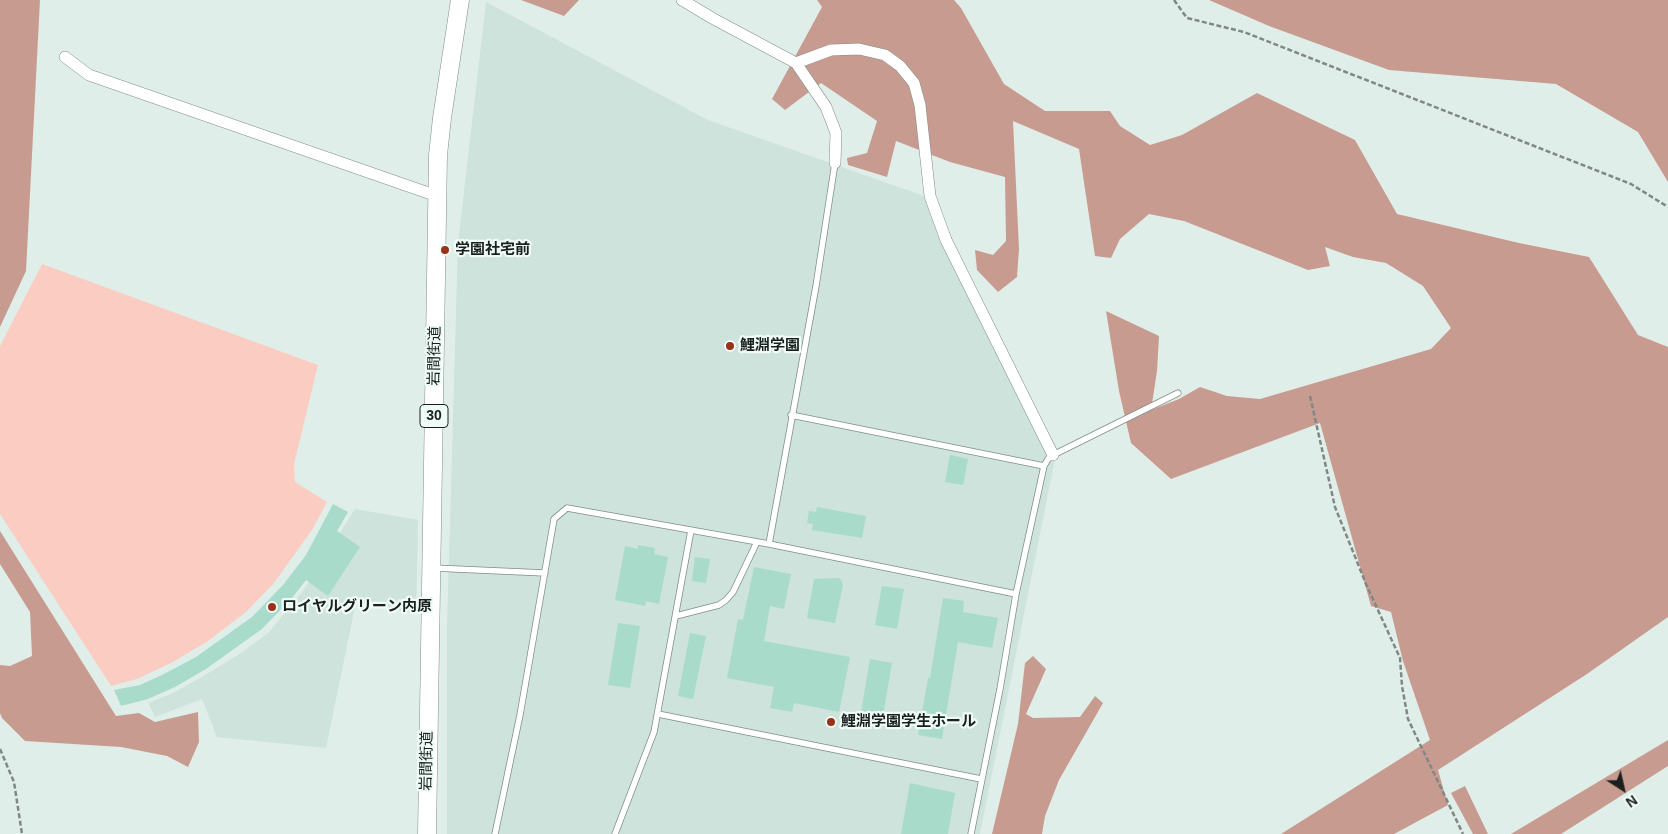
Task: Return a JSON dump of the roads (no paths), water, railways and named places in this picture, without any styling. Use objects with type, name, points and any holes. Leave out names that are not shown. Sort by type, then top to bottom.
[{"type":"main road","name":"岩間街道","points":[[427,834],[437,196],[442,118],[460,0]]},
{"type":"street","points":[[682,0],[796,63],[826,107],[836,133],[836,163]]},
{"type":"street","points":[[796,63],[832,50],[859,49],[885,55],[900,66],[914,83],[920,105],[930,196],[946,240],[1053,455]]},
{"type":"street","points":[[65,57],[89,75],[437,196]]},
{"type":"lane","points":[[769,544],[816,286],[836,163]]},
{"type":"lane","points":[[971,834],[1000,690],[1016,594],[1044,466],[1053,455],[1178,393]]},
{"type":"lane","points":[[791,415],[1044,466]]},
{"type":"lane","points":[[495,834],[520,716],[554,518],[567,508],[769,544],[1016,594]]},
{"type":"lane","points":[[615,834],[649,747],[658,714],[691,530]]},
{"type":"lane","points":[[676,616],[719,605],[726,600],[733,592],[757,542]]},
{"type":"lane","points":[[431,568],[545,573]]},
{"type":"lane","points":[[658,714],[981,779]]},
{"type":"place","name":"学園社宅前","points":[[445,250]]},
{"type":"place","name":"鯉淵学園","points":[[730,346]]},
{"type":"place","name":"ロイヤルグリーン内原","points":[[272,607]]},
{"type":"place","name":"鯉淵学園学生ホール","points":[[831,722]]}]
